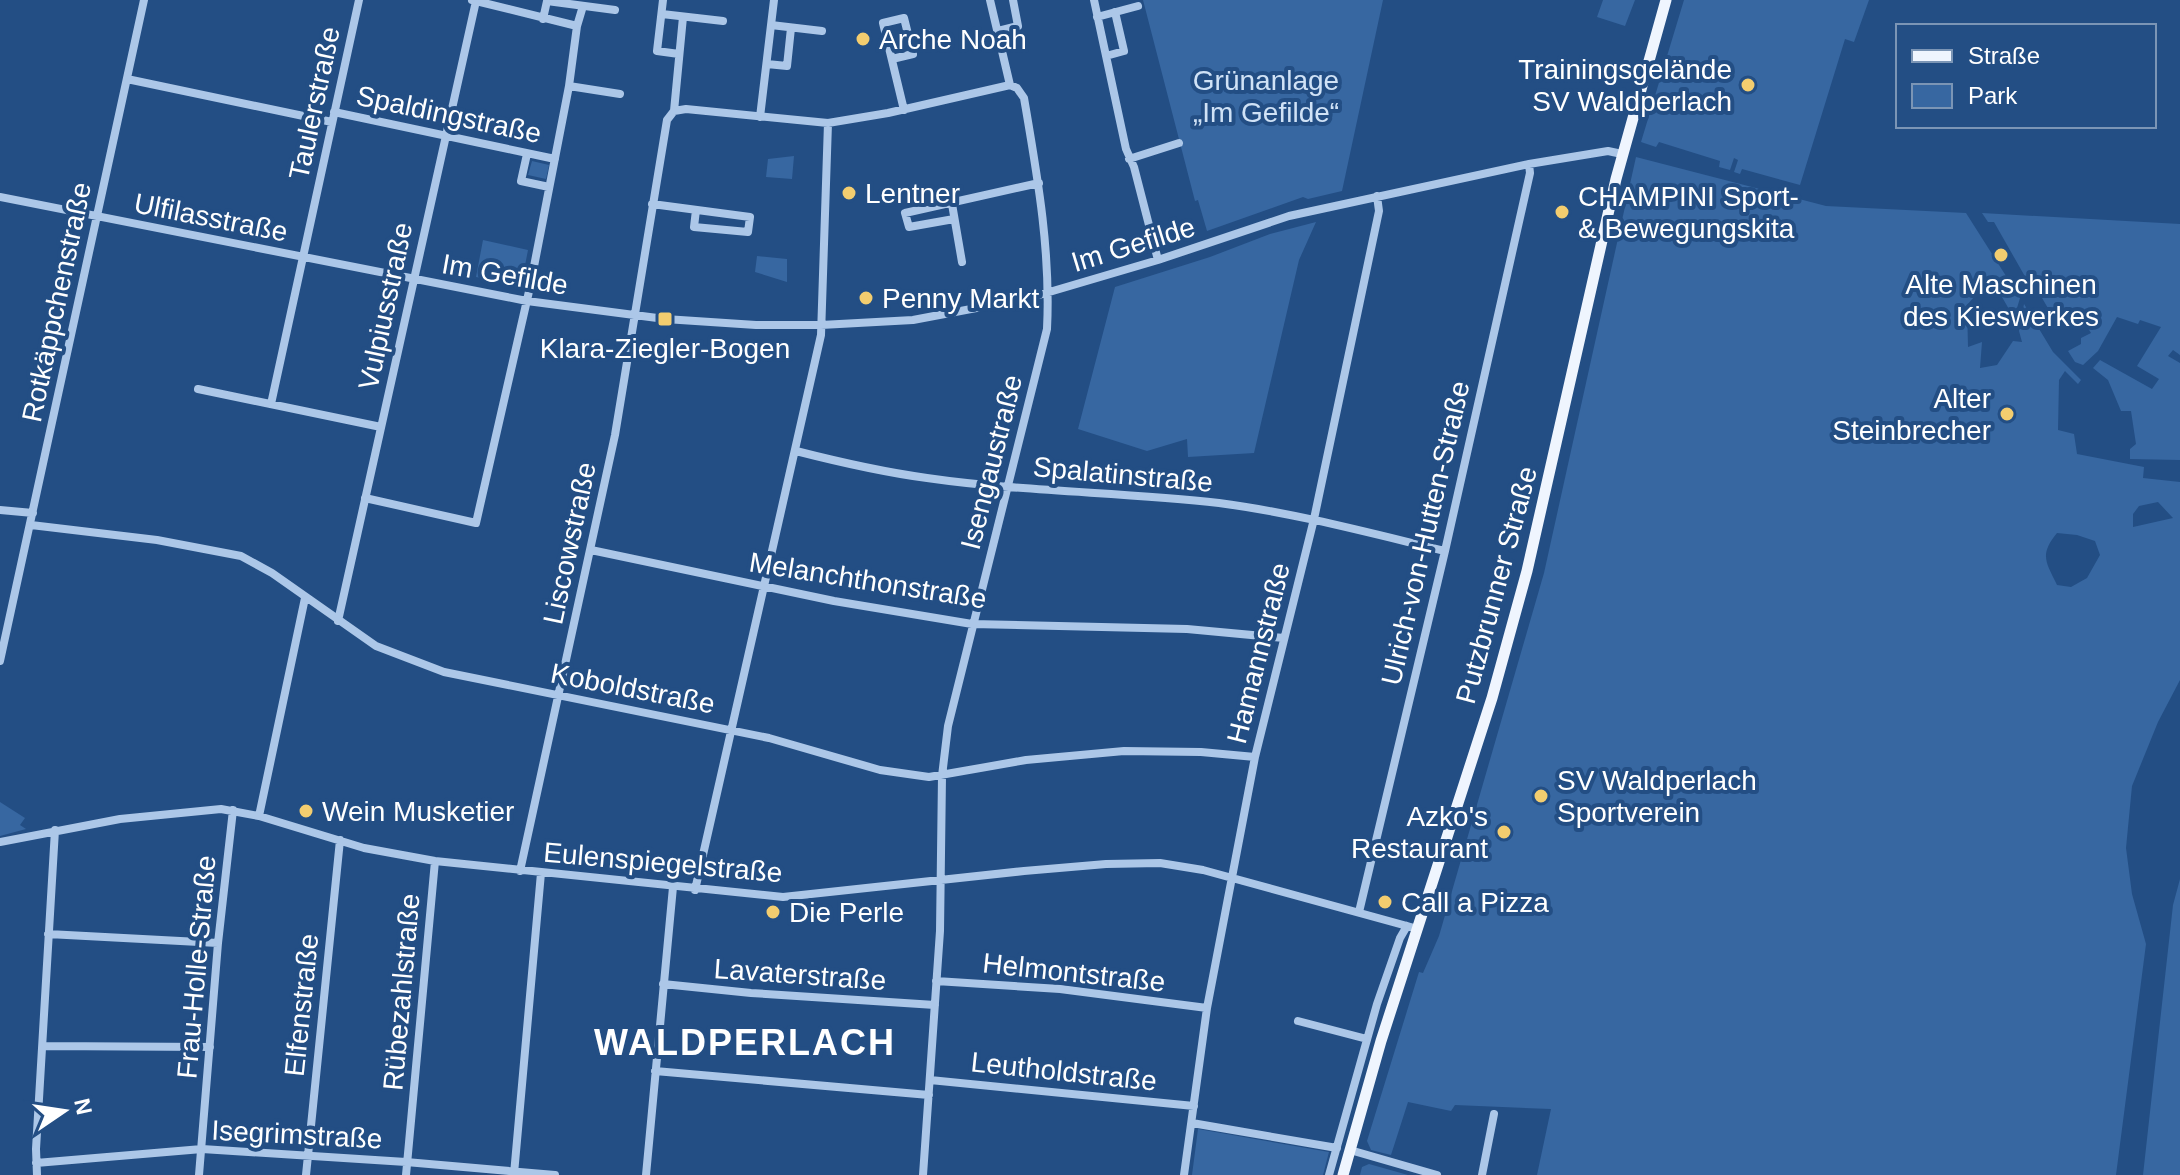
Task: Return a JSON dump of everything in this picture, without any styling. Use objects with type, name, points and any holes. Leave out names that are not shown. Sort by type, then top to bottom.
[{"type":"main road","name":"Putzbrunner Straße","points":[[1343,1175],[1413,927],[1492,698],[1527,571],[1622,154],[1666,0]]},
{"type":"street","name":"Rotkäppchenstraße","points":[[0,661],[144,0]]},
{"type":"street","name":"Taulerstraße","points":[[271,404],[359,0]]},
{"type":"street","points":[[474,0],[577,26]]},
{"type":"street","name":"Vulpiusstraße","points":[[338,621],[474,0]]},
{"type":"street","points":[[663,0],[657,51],[679,54]]},
{"type":"street","points":[[760,117],[774,0]]},
{"type":"street","points":[[990,0],[1010,85]]},
{"type":"street","points":[[998,31],[1018,26],[1013,0]]},
{"type":"street","points":[[1094,0],[1129,159],[1134,167],[1158,260]]},
{"type":"street","points":[[543,19],[547,1],[615,10]]},
{"type":"street","points":[[365,498],[476,523],[527,301],[583,6]]},
{"type":"street","points":[[1097,17],[1138,6]]},
{"type":"street","points":[[1106,56],[1124,51],[1115,12]]},
{"type":"street","points":[[662,14],[723,21]]},
{"type":"street","points":[[635,316],[667,120],[674,111],[683,17]]},
{"type":"street","points":[[892,59],[913,54],[904,18],[883,23],[904,110]]},
{"type":"street","points":[[771,25],[822,31]]},
{"type":"street","points":[[767,64],[787,66],[791,28]]},
{"type":"street","name":"Spaldingstraße","points":[[127,79],[555,159]]},
{"type":"street","points":[[674,111],[686,109],[828,123],[904,110],[1010,85],[1017,88],[1024,98],[1039,183],[905,213],[909,227],[954,219]]},
{"type":"street","points":[[569,86],[620,94]]},
{"type":"street","points":[[695,890],[796,451],[821,325],[828,123]]},
{"type":"street","points":[[1129,159],[1179,143]]},
{"type":"street","name":"Im Gefilde","points":[[414,279],[527,301],[635,316],[756,325],[921,319],[1048,293],[1158,260],[1269,221],[1529,164],[1608,151],[1622,154]]},
{"type":"street","points":[[527,154],[521,181],[549,187]]},
{"type":"street","name":"Ulrich-von-Hutten-Straße","points":[[1359,912],[1445,551],[1527,188],[1529,164]]},
{"type":"street","name":"Isengaustraße","points":[[923,1175],[942,879],[942,776],[948,726],[1047,329],[1048,293],[1039,183]]},
{"type":"street","name":"Hamannstraße","points":[[1184,1175],[1207,1008],[1231,877],[1255,757],[1314,519],[1379,211],[1377,196]]},
{"type":"street","name":"Ulfilasstraße","points":[[0,197],[414,279]]},
{"type":"street","points":[[652,204],[750,217],[748,232],[694,227],[696,210]]},
{"type":"street","points":[[952,204],[962,262]]},
{"type":"street","name":"Liscowstraße","points":[[520,871],[591,550],[635,316]]},
{"type":"street","points":[[198,389],[381,427]]},
{"type":"street","name":"Spalatinstraße","points":[[796,451],[921,477],[1163,497],[1314,519],[1445,551]]},
{"type":"street","points":[[0,510],[33,513]]},
{"type":"street","name":"Koboldstraße","points":[[31,525],[157,540],[241,556],[272,573],[376,646],[434,669],[769,738],[880,770],[942,776],[1026,760],[1124,751],[1201,752],[1255,757]]},
{"type":"street","name":"Melanchthonstraße","points":[[591,550],[764,587],[972,624],[1187,629],[1284,638]]},
{"type":"street","points":[[259,816],[305,598]]},
{"type":"street","name":"Eulenspiegelstraße","points":[[0,842],[55,830],[182,812],[233,810],[340,840],[435,861],[783,897],[1106,864],[1160,863],[1231,877],[1413,927]]},
{"type":"street","name":"Frau-Holle-Straße","points":[[199,1175],[218,943],[233,810]]},
{"type":"street","points":[[37,1175],[55,830]]},
{"type":"street","name":"Elfenstraße","points":[[306,1175],[340,840]]},
{"type":"street","name":"Rübezahlstraße","points":[[406,1175],[435,861]]},
{"type":"street","points":[[514,1174],[541,873]]},
{"type":"street","points":[[646,1175],[673,887]]},
{"type":"street","name":"Putzbrunner Straße","points":[[1329,1175],[1386,976],[1413,927]]},
{"type":"street","points":[[48,934],[218,943]]},
{"type":"street","name":"Helmontstraße","points":[[936,981],[1060,989],[1207,1008]]},
{"type":"street","name":"Lavaterstraße","points":[[663,984],[935,1005]]},
{"type":"street","points":[[1298,1021],[1367,1039]]},
{"type":"street","points":[[43,1046],[210,1047]]},
{"type":"street","points":[[655,1071],[929,1095]]},
{"type":"street","name":"Leutholdstraße","points":[[930,1080],[1194,1106]]},
{"type":"street","points":[[1482,1175],[1494,1114]]},
{"type":"street","points":[[1192,1123],[1337,1148]]},
{"type":"street","name":"Isegrimstraße","points":[[36,1163],[202,1149],[555,1175]]},
{"type":"street","points":[[1350,1150],[1414,1172],[1437,1175]]},
{"type":"green space","name":"Grünanlage „Im Gefilde“","points":[[1143,0],[1383,0],[1342,191],[1308,199],[1303,197],[1207,231],[1198,200],[1195,201]]},
{"type":"green space","points":[[1603,0],[1635,0],[1625,26],[1597,17]]},
{"type":"green space","name":"Trainingsgelände SV Waldperlach","points":[[1684,0],[1869,0],[1854,42],[1845,39],[1800,185],[1742,169],[1740,174],[1734,172],[1738,160],[1734,158],[1730,170],[1719,167],[1720,161],[1659,142],[1656,147],[1641,142]]},
{"type":"green space","points":[[794,156],[792,179],[766,177],[768,159]]},
{"type":"green space","points":[[1636,157],[1826,206],[1966,213],[2020,298],[2014,318],[1998,290],[1974,297],[1967,305],[1968,347],[1982,342],[1980,368],[1997,365],[2013,341],[2022,342],[2019,331],[2024,304],[2053,352],[2081,380],[2078,384],[2065,371],[2059,380],[2058,430],[2074,434],[2077,454],[2144,467],[2143,478],[2180,482],[2180,680],[2158,722],[2132,786],[2126,848],[2132,894],[2146,944],[2116,1175],[1537,1175],[1551,1109],[1455,1105],[1451,1111],[1408,1102],[1391,1155],[1371,1150],[1367,1141],[1419,972],[1423,973],[1439,936],[1544,573]],"holes":[[[2158,502],[2173,518],[2133,527],[2133,514],[2139,506]],[[2057,533],[2095,541],[2100,555],[2087,578],[2071,587],[2057,585],[2047,564],[2046,553]]]},
{"type":"green space","points":[[532,161],[549,165],[546,179],[528,175]]},
{"type":"green space","points":[[1982,213],[2180,224],[2180,355],[2173,350],[2168,356],[2180,363],[2180,460],[2130,459],[2130,449],[2136,444],[2131,411],[2121,411],[2108,380],[2093,368],[2100,360],[2152,389],[2159,379],[2137,366],[2161,327],[2117,317],[2098,351],[2083,365],[2075,362],[2068,351],[2081,344],[2081,338],[2091,333],[2081,317],[2056,322],[2031,279],[2027,280],[1994,222],[1988,222]]},
{"type":"green space","points":[[1316,222],[1299,260],[1254,453],[1188,457],[1187,439],[1147,451],[1078,429],[1115,287],[1270,234]]},
{"type":"green space","points":[[483,240],[528,250],[521,286],[476,277]]},
{"type":"green space","points":[[757,256],[787,259],[787,282],[755,272]]},
{"type":"green space","points":[[0,802],[25,818],[20,825],[26,829],[0,836]]},
{"type":"green space","points":[[2180,879],[2180,1175],[2143,1175],[2173,905]]},
{"type":"green space","points":[[1198,1129],[1329,1152],[1323,1175],[1192,1175]]},
{"type":"green space","points":[[1369,1164],[1408,1175],[1360,1175],[1362,1167]]},
{"type":"place","name":"Arche Noah","points":[[863,39]]},
{"type":"place","name":"Trainingsgelände SV Waldperlach","points":[[1748,85]]},
{"type":"place","name":"Lentner","points":[[849,193]]},
{"type":"place","name":"CHAMPINI Sport- & Bewegungskita","points":[[1562,212]]},
{"type":"place","name":"Alte Maschinen des Kieswerkes","points":[[2001,255]]},
{"type":"place","name":"Penny Markt","points":[[866,298]]},
{"type":"place","name":"Klara-Ziegler-Bogen","points":[[665,319]]},
{"type":"place","name":"Alter Steinbrecher","points":[[2007,414]]},
{"type":"place","name":"SV Waldperlach Sportverein","points":[[1541,796]]},
{"type":"place","name":"Wein Musketier","points":[[306,811]]},
{"type":"place","name":"Azko's Restaurant","points":[[1504,832]]},
{"type":"place","name":"Call a Pizza","points":[[1385,902]]},
{"type":"place","name":"Die Perle","points":[[773,912]]},
{"type":"district","name":"WALDPERLACH","points":[[745,1042]]}]
